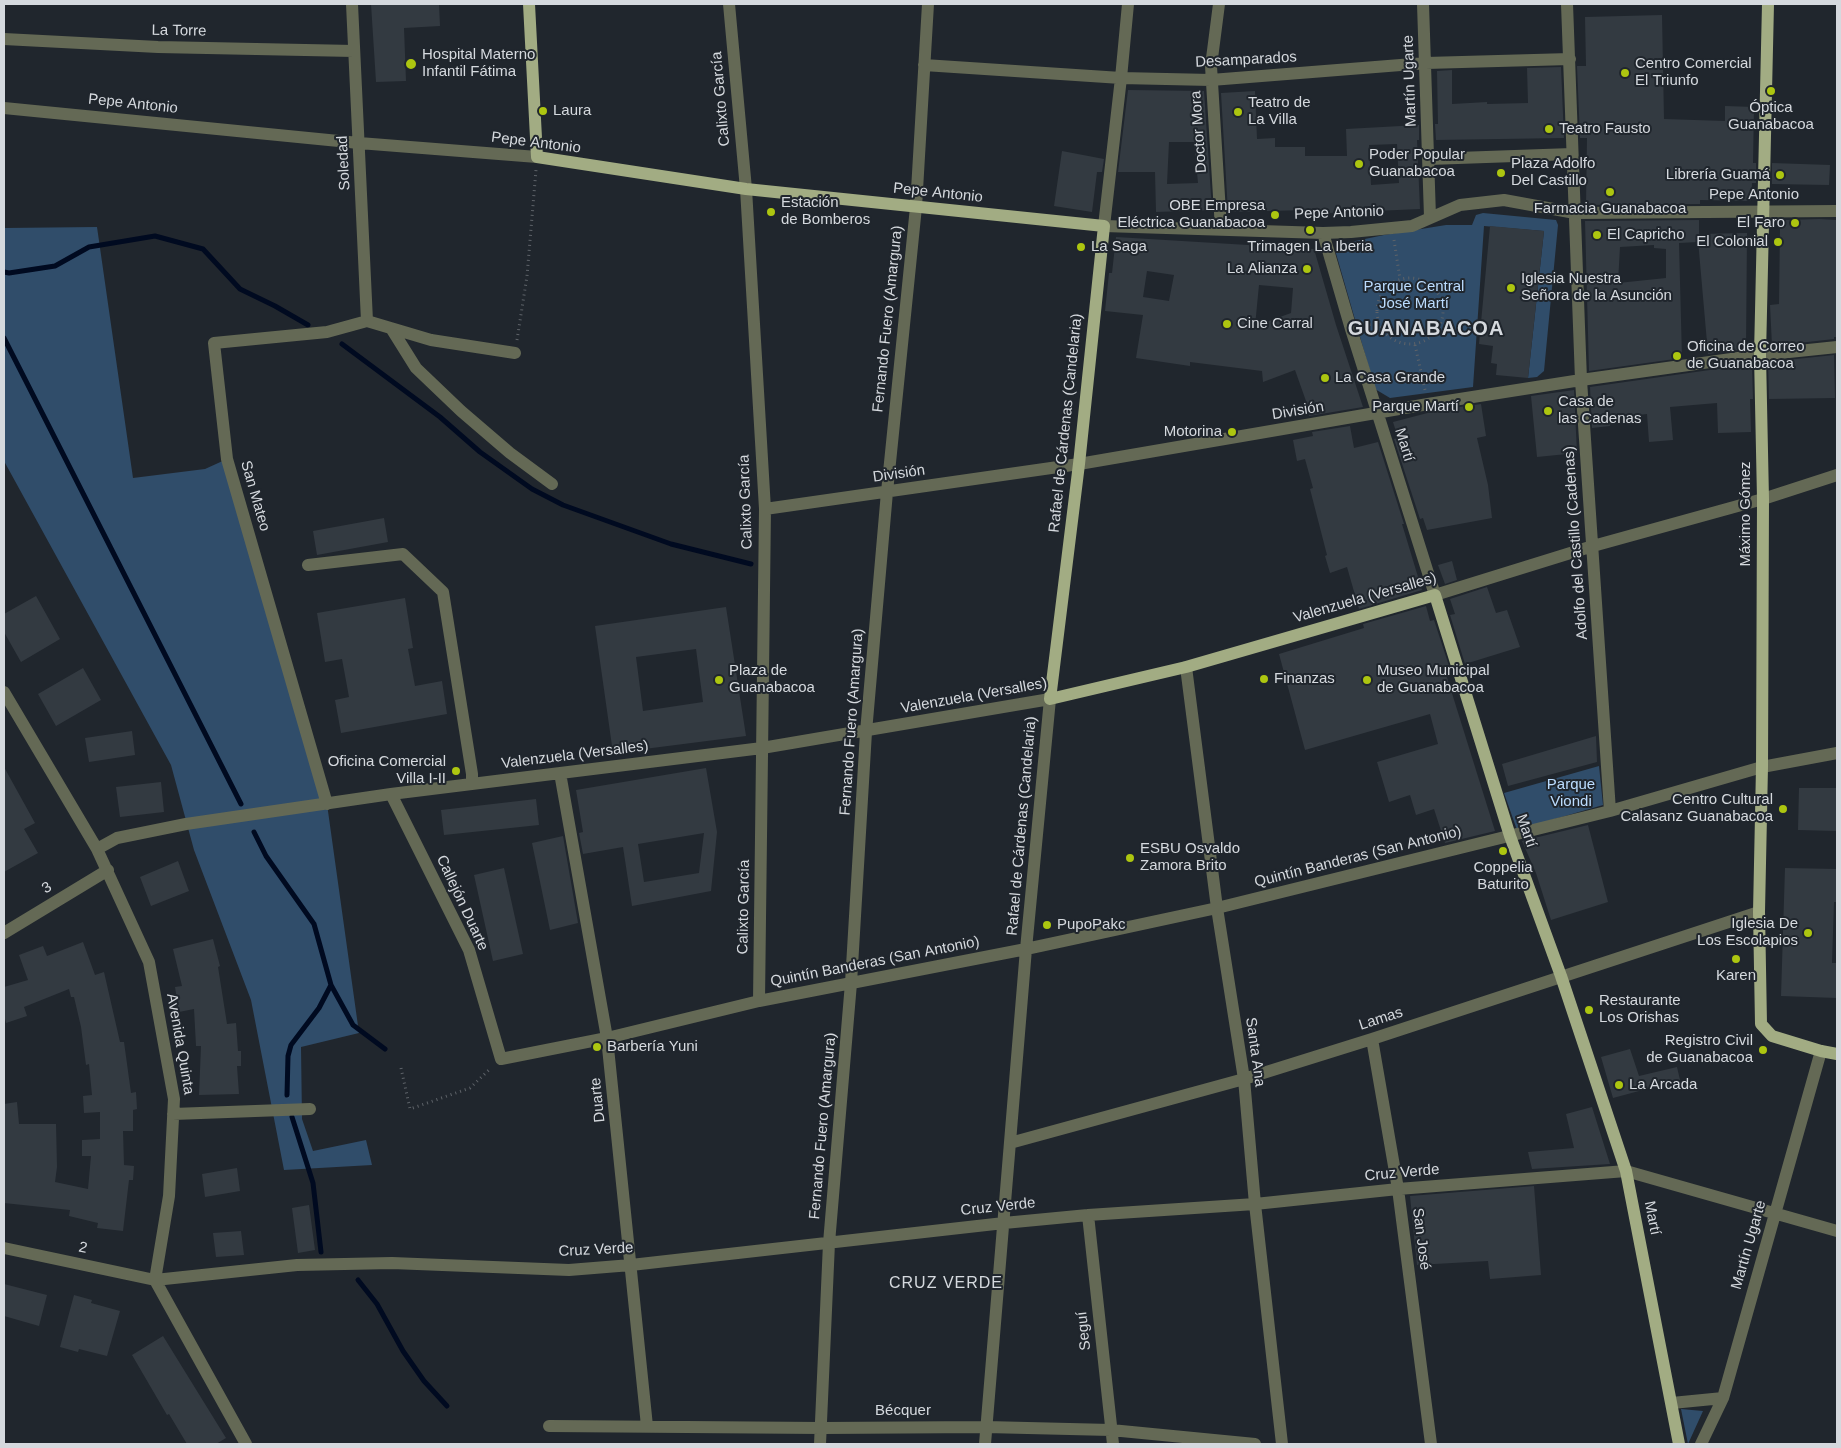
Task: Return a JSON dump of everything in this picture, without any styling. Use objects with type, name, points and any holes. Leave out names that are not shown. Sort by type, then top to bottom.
[{"type":"main road","points":[[529,4],[537,157]]},
{"type":"main road","name":"Máximo Gómez","points":[[1768,4],[1760,355],[1763,499],[1762,767],[1759,912],[1761,1024],[1772,1036],[1821,1051]]},
{"type":"main road","name":"Pepe Antonio","points":[[537,157],[746,189],[1104,226]]},
{"type":"main road","name":"Rafael de Cárdenas (Candelaria)","points":[[1050,699],[1080,464],[1104,226]]},
{"type":"main road","name":"Valenzuela (Versalles)","points":[[1050,699],[1186,667],[1435,595]]},
{"type":"main road","name":"Martí","points":[[1435,595],[1510,836],[1561,976],[1626,1171],[1679,1444]]},
{"type":"main road","points":[[1821,1051],[1837,1054]]},
{"type":"street","name":"Soledad","points":[[352,4],[367,321]]},
{"type":"street","name":"Calixto García","points":[[729,4],[746,189],[765,509],[759,1001]]},
{"type":"street","name":"Fernando Fuero (Amargura)","points":[[820,1444],[829,1243],[851,983],[866,732],[887,492],[916,207],[928,4]]},
{"type":"street","name":"Rafael de Cárdenas (Candelaria)","points":[[1104,226],[1128,4]]},
{"type":"street","name":"Doctor Mora","points":[[1219,4],[1211,80],[1221,229]]},
{"type":"street","name":"Martín Ugarte","points":[[1423,4],[1430,217]]},
{"type":"street","name":"Adolfo del Castillo (Cadenas)","points":[[1568,4],[1581,380],[1610,811]]},
{"type":"street","name":"La Torre","points":[[4,40],[158,48],[354,50]]},
{"type":"street","name":"Desamparados","points":[[924,66],[1121,78],[1211,80],[1426,63],[1570,60]]},
{"type":"street","name":"Pepe Antonio","points":[[4,108],[359,143],[537,157]]},
{"type":"street","points":[[1429,158],[1572,154]]},
{"type":"street","name":"Pepe Antonio","points":[[1104,226],[1323,232],[1392,228],[1412,226],[1460,205],[1504,200],[1575,213],[1763,210],[1837,211]]},
{"type":"street","name":"Martí","points":[[1323,232],[1351,329],[1435,595]]},
{"type":"street","points":[[367,321],[431,340],[515,353]]},
{"type":"street","name":"San Mateo","points":[[327,804],[227,459],[214,343],[327,332],[367,321]]},
{"type":"street","points":[[391,328],[416,368],[461,411],[510,453],[552,484]]},
{"type":"street","name":"División","points":[[765,509],[1080,464],[1428,404],[1581,380],[1760,355],[1837,347]]},
{"type":"street","name":"Valenzuela (Versalles)","points":[[1435,595],[1593,546],[1763,499],[1837,475]]},
{"type":"street","points":[[308,565],[403,554],[443,592],[472,784]]},
{"type":"street","name":"Santa Ana","points":[[1186,667],[1217,908],[1244,1079],[1255,1204],[1282,1444]]},
{"type":"street","name":"Avenida Quinta","points":[[4,692],[97,849],[149,962],[174,1099],[169,1196],[155,1280]]},
{"type":"street","name":"Rafael de Cárdenas (Candelaria)","points":[[985,1444],[1026,949],[1050,699]]},
{"type":"street","name":"Valenzuela (Versalles)","points":[[97,849],[117,838],[176,826],[391,794],[762,748],[866,732],[1050,699]]},
{"type":"street","name":"Quintín Banderas (San Antonio)","points":[[501,1059],[607,1038],[759,1001],[1026,949],[1217,908],[1610,811],[1762,767],[1837,753]]},
{"type":"street","name":"Duarte","points":[[560,773],[607,1038],[647,1426]]},
{"type":"street","name":"Callejón Duarte","points":[[391,794],[469,950],[501,1059]]},
{"type":"street","name":"3","points":[[4,933],[108,870]]},
{"type":"street","name":"Lamas","points":[[1010,1143],[1244,1079],[1759,912]]},
{"type":"street","name":"San José","points":[[1372,1039],[1398,1189],[1431,1444]]},
{"type":"street","name":"Martín Ugarte","points":[[1701,1444],[1723,1398],[1821,1051]]},
{"type":"street","points":[[173,1114],[310,1109]]},
{"type":"street","name":"Cruz Verde","points":[[155,1280],[297,1264],[392,1263],[569,1270],[631,1265],[1004,1222],[1255,1204],[1398,1189],[1626,1171],[1837,1231]]},
{"type":"street","name":"Seguí","points":[[1088,1215],[1113,1444]]},
{"type":"street","name":"2","points":[[4,1248],[155,1280]]},
{"type":"street","points":[[155,1280],[246,1444]]},
{"type":"street","points":[[1672,1403],[1723,1398]]},
{"type":"street","name":"Bécquer","points":[[550,1426],[986,1427],[1111,1430],[1256,1444]]},
{"type":"path","points":[[515,353],[527,276],[537,157]]},
{"type":"path","points":[[1392,228],[1400,279]]},
{"type":"path","points":[[1400,279],[1422,280],[1432,285],[1439,293],[1443,304],[1444,315],[1441,325],[1425,341],[1415,345],[1397,342],[1383,330],[1378,322],[1378,306],[1383,291],[1400,279]]},
{"type":"path","points":[[1415,345],[1428,404]]},
{"type":"path","points":[[401,1068],[410,1109],[470,1088],[501,1059]]},
{"type":"green space","name":"Parque Central José Martí","points":[[1483,213],[1556,220],[1558,225],[1544,371],[1537,377],[1528,378],[1544,231],[1484,226],[1473,387],[1390,398],[1375,389],[1335,250],[1341,244],[1384,235],[1446,225],[1472,225],[1476,215]]},
{"type":"green space","points":[[97,227],[133,478],[205,469],[227,459],[327,804],[359,1033],[301,1047],[302,1119],[313,1151],[366,1140],[372,1165],[284,1170],[251,1000],[194,850],[171,765],[4,461],[4,228]]},
{"type":"green space","name":"Parque Viondi","points":[[1599,766],[1603,805],[1517,830],[1504,793]]},
{"type":"green space","points":[[1681,1409],[1703,1411],[1688,1444]]},
{"type":"building","points":[[371,4],[439,4],[440,26],[404,28],[406,81],[376,82]]},
{"type":"building","points":[[1662,15],[1664,119],[1725,121],[1725,106],[1754,107],[1753,163],[1756,163],[1756,183],[1752,183],[1751,201],[1700,200],[1700,204],[1586,205],[1587,138],[1580,138],[1577,66],[1586,66],[1585,17]]},
{"type":"building","points":[[1561,67],[1564,138],[1436,140],[1435,124],[1438,124],[1437,71],[1452,70],[1452,104],[1487,102],[1487,104],[1528,103],[1527,68]]},
{"type":"building","points":[[1128,90],[1204,91],[1212,210],[1156,212],[1155,172],[1118,172]],"holes":[[[1169,142],[1194,142],[1198,183],[1167,184]]]},
{"type":"building","points":[[1255,91],[1257,139],[1275,138],[1275,147],[1305,147],[1305,156],[1347,156],[1346,129],[1419,125],[1419,140],[1417,140],[1420,209],[1308,214],[1308,210],[1228,212],[1221,93]],"holes":[[[1397,144],[1399,183],[1371,185],[1369,145]]]},
{"type":"building","points":[[1062,151],[1104,159],[1102,172],[1097,172],[1092,212],[1054,206]]},
{"type":"building","points":[[1772,163],[1830,165],[1829,185],[1772,184]]},
{"type":"building","points":[[1699,220],[1699,234],[1747,233],[1746,349],[1708,354],[1698,240],[1698,242],[1679,243],[1682,358],[1589,371],[1585,221]],"holes":[[[1654,245],[1654,248],[1666,249],[1666,278],[1618,283],[1620,247]]]},
{"type":"building","points":[[1786,220],[1837,220],[1837,337],[1834,337],[1834,339],[1772,346],[1770,305],[1779,304],[1780,226]]},
{"type":"building","name":"Iglesia Nuestra Señora de la Asunción","points":[[1490,226],[1544,231],[1528,378],[1496,375],[1497,364],[1491,363],[1493,346],[1479,344]]},
{"type":"building","points":[[1116,237],[1314,249],[1363,407],[1309,416],[1295,370],[1263,382],[1262,371],[1190,362],[1190,366],[1136,358],[1143,315],[1105,311],[1109,273],[1112,273]],"holes":[[[1147,271],[1174,275],[1169,301],[1143,297]],[[1259,285],[1293,288],[1291,313],[1255,326]]]},
{"type":"building","points":[[1834,355],[1835,398],[1769,399],[1768,362]]},
{"type":"building","points":[[1752,364],[1753,399],[1750,399],[1751,432],[1718,433],[1717,403],[1670,407],[1673,440],[1649,442],[1647,414],[1609,418],[1610,426],[1592,428],[1590,387]]},
{"type":"building","points":[[1574,390],[1577,453],[1537,457],[1531,396]]},
{"type":"building","points":[[1481,404],[1486,436],[1477,438],[1488,485],[1492,518],[1427,530],[1423,518],[1420,519],[1394,439],[1398,438],[1393,422],[1439,410]]},
{"type":"building","points":[[1350,426],[1354,448],[1378,442],[1404,524],[1402,524],[1422,590],[1359,609],[1347,567],[1330,573],[1310,489],[1313,488],[1305,459],[1297,461],[1293,440],[1313,436],[1312,432]]},
{"type":"building","points":[[384,518],[388,542],[317,555],[313,531]]},
{"type":"building","points":[[1452,561],[1457,580],[1445,584],[1438,565]]},
{"type":"building","points":[[1487,587],[1496,613],[1507,610],[1520,647],[1465,664],[1450,615],[1455,614],[1450,599]]},
{"type":"building","points":[[36,596],[60,639],[21,662],[4,632],[4,614]]},
{"type":"building","points":[[405,598],[413,648],[408,649],[415,686],[442,681],[447,714],[341,733],[335,700],[349,697],[342,659],[325,662],[317,613]]},
{"type":"building","name":"Museo Municipal de Guanabacoa","points":[[1426,606],[1430,621],[1434,620],[1450,669],[1445,671],[1495,831],[1445,843],[1434,809],[1416,815],[1410,795],[1389,802],[1377,762],[1438,744],[1430,714],[1305,750],[1279,654],[1364,628],[1363,624]]},
{"type":"building","name":"Plaza de Guanabacoa","points":[[726,607],[746,736],[613,753],[595,626]],"holes":[[[696,649],[703,702],[643,711],[636,657]]]},
{"type":"building","points":[[83,668],[101,700],[56,726],[38,694]]},
{"type":"building","points":[[132,731],[135,755],[89,762],[85,738]]},
{"type":"building","points":[[1596,736],[1597,762],[1508,786],[1502,764]]},
{"type":"building","points":[[4,767],[35,823],[24,829],[38,853],[4,872]]},
{"type":"building","points":[[706,768],[717,832],[711,891],[632,906],[623,847],[583,854],[579,833],[583,832],[576,790]],"holes":[[[704,833],[699,873],[644,882],[638,844]]]},
{"type":"building","points":[[161,782],[164,812],[120,817],[116,787]]},
{"type":"building","points":[[1799,788],[1837,788],[1837,831],[1798,830]]},
{"type":"building","points":[[536,799],[539,825],[444,835],[441,810]]},
{"type":"building","points":[[1588,825],[1608,902],[1551,920],[1536,873],[1522,841]]},
{"type":"building","points":[[563,836],[578,923],[550,930],[532,843]]},
{"type":"building","points":[[178,861],[189,891],[151,906],[140,877]]},
{"type":"building","points":[[504,868],[523,954],[493,961],[474,875]]},
{"type":"building","name":"Iglesia De Los Escolapios","points":[[1785,868],[1837,869],[1837,902],[1834,902],[1832,963],[1837,963],[1837,998],[1781,996]]},
{"type":"building","points":[[213,939],[220,966],[218,967],[227,1024],[236,1023],[238,1051],[241,1051],[241,1066],[237,1066],[239,1094],[199,1095],[201,1046],[196,1046],[194,1009],[179,1012],[175,987],[182,986],[173,949]]},
{"type":"building","points":[[83,942],[95,975],[104,972],[120,1042],[124,1042],[131,1093],[136,1092],[137,1109],[133,1110],[133,1131],[123,1131],[124,1165],[134,1166],[133,1180],[129,1180],[123,1231],[97,1228],[98,1223],[69,1216],[70,1210],[4,1203],[4,1104],[17,1102],[19,1124],[56,1124],[57,1167],[55,1182],[88,1189],[91,1156],[82,1156],[82,1140],[100,1139],[100,1112],[84,1113],[83,1096],[92,1095],[89,1064],[86,1065],[81,1027],[74,997],[71,997],[69,989],[24,1007],[27,1016],[6,1023],[4,1015],[4,987],[28,980],[19,955],[43,946],[47,956]]},
{"type":"building","points":[[1630,1049],[1639,1076],[1677,1067],[1680,1080],[1613,1098],[1601,1057]]},
{"type":"building","points":[[1592,1107],[1610,1164],[1532,1169],[1528,1152],[1574,1148],[1566,1114]]},
{"type":"building","points":[[237,1168],[240,1191],[205,1197],[202,1174]]},
{"type":"building","points":[[1534,1186],[1541,1275],[1490,1279],[1488,1261],[1417,1265],[1410,1196]]},
{"type":"building","points":[[309,1205],[315,1250],[298,1253],[292,1208]]},
{"type":"building","points":[[241,1231],[244,1255],[216,1257],[213,1233]]},
{"type":"building","points":[[4,1284],[47,1295],[39,1326],[4,1316]]},
{"type":"building","points":[[74,1295],[92,1300],[91,1303],[120,1311],[107,1356],[79,1349],[78,1352],[60,1347]]},
{"type":"building","points":[[163,1336],[226,1438],[216,1444],[187,1444],[169,1414],[167,1415],[132,1355]]},
{"type":"waterway","points":[[4,272],[9,273],[55,266],[89,247],[155,236],[203,249],[240,289],[308,325]]},
{"type":"waterway","points":[[4,338],[241,804]]},
{"type":"waterway","points":[[342,344],[440,417],[480,452],[532,489],[563,505],[671,544],[751,564]]},
{"type":"waterway","points":[[254,832],[266,856],[314,924],[331,985],[353,1025],[385,1049]]},
{"type":"waterway","points":[[287,1095],[288,1056],[291,1045],[319,1008],[331,985]]},
{"type":"waterway","points":[[292,1117],[313,1183],[321,1252]]},
{"type":"waterway","points":[[358,1280],[377,1304],[403,1351],[424,1381],[447,1406]]},
{"type":"place","name":"Hospital Materno Infantil Fátima","points":[[411,64]]},
{"type":"place","name":"Centro Comercial El Triunfo","points":[[1625,73]]},
{"type":"place","name":"Óptica Guanabacoa","points":[[1771,91]]},
{"type":"place","name":"Laura","points":[[543,111]]},
{"type":"place","name":"Teatro de La Villa","points":[[1238,112]]},
{"type":"place","name":"Teatro Fausto","points":[[1549,129]]},
{"type":"place","name":"Poder Popular Guanabacoa","points":[[1359,164]]},
{"type":"place","name":"Plaza Adolfo Del Castillo","points":[[1501,173]]},
{"type":"place","name":"Librería Guamá","points":[[1780,175]]},
{"type":"place","name":"Farmacia Guanabacoa","points":[[1610,192]]},
{"type":"place","name":"Estación de Bomberos","points":[[771,212]]},
{"type":"place","name":"OBE Empresa Eléctrica Guanabacoa","points":[[1275,215]]},
{"type":"place","name":"El Faro","points":[[1795,223]]},
{"type":"place","name":"Trimagen La Iberia","points":[[1310,230]]},
{"type":"place","name":"El Capricho","points":[[1597,235]]},
{"type":"place","name":"El Colonial","points":[[1778,242]]},
{"type":"place","name":"La Saga","points":[[1081,247]]},
{"type":"place","name":"La Alianza","points":[[1307,269]]},
{"type":"place","name":"Iglesia Nuestra Señora de la Asunción","points":[[1511,288]]},
{"type":"place","name":"Cine Carral","points":[[1227,324]]},
{"type":"place","name":"Oficina de Correo de Guanabacoa","points":[[1677,356]]},
{"type":"place","name":"La Casa Grande","points":[[1325,378]]},
{"type":"place","name":"Parque Martí","points":[[1469,407]]},
{"type":"place","name":"Casa de las Cadenas","points":[[1548,411]]},
{"type":"place","name":"Motorina","points":[[1232,432]]},
{"type":"place","name":"Finanzas","points":[[1264,679]]},
{"type":"place","name":"Plaza de Guanabacoa","points":[[719,680]]},
{"type":"place","name":"Museo Municipal de Guanabacoa","points":[[1367,680]]},
{"type":"place","name":"Oficina Comercial Villa I-II","points":[[456,771]]},
{"type":"place","name":"Centro Cultural Calasanz Guanabacoa","points":[[1783,809]]},
{"type":"place","name":"Coppelia Baturito","points":[[1503,851]]},
{"type":"place","name":"ESBU Osvaldo Zamora Brito","points":[[1130,858]]},
{"type":"place","name":"PupoPakc","points":[[1047,925]]},
{"type":"place","name":"Iglesia De Los Escolapios","points":[[1808,933]]},
{"type":"place","name":"Karen","points":[[1736,959]]},
{"type":"place","name":"Restaurante Los Orishas","points":[[1589,1010]]},
{"type":"place","name":"Barbería Yuni","points":[[597,1047]]},
{"type":"place","name":"Registro Civil de Guanabacoa","points":[[1763,1050]]},
{"type":"place","name":"La Arcada","points":[[1619,1085]]},
{"type":"district","name":"GUANABACOA","points":[[1426,329]]},
{"type":"district","name":"CRUZ VERDE","points":[[946,1284]]}]
